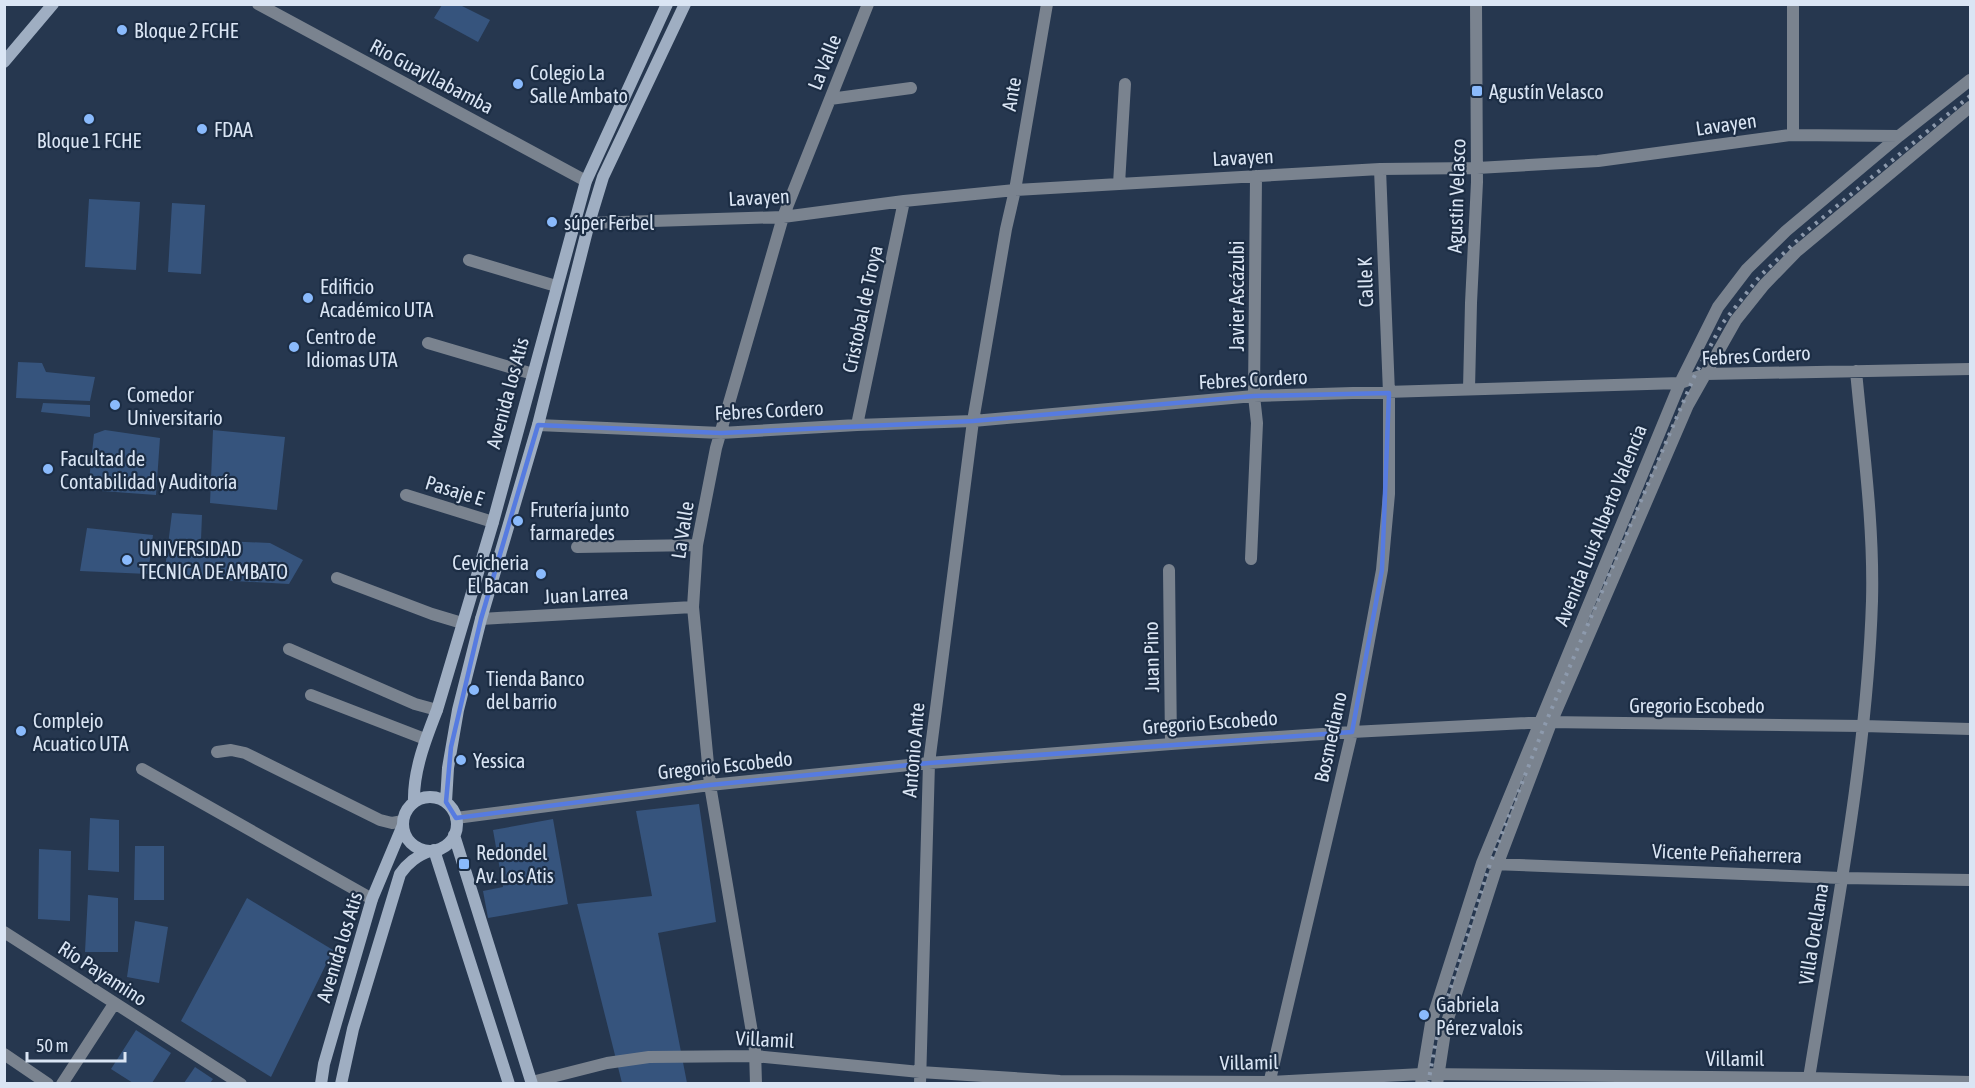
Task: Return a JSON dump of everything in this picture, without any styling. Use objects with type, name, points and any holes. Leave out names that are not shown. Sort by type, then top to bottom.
[{"type":"main road","points":[[4,62],[53,4]]},
{"type":"main road","name":"Avenida los Atis","points":[[321,1083],[324,1064],[372,899],[405,813],[414,802],[414,790],[425,739],[437,710],[492,522],[586,182],[667,4]]},
{"type":"main road","name":"Avenida los Atis","points":[[446,802],[454,729],[481,619],[538,425],[589,223],[603,177],[686,4]]},
{"type":"main road","points":[[414,802],[430,797],[446,802],[456,818],[457,827],[454,835],[532,1083]]},
{"type":"main road","points":[[403,823],[405,835],[411,843],[420,849],[432,850],[509,1083]]},
{"type":"main road","name":"Avenida los Atis","points":[[340,1083],[353,1029],[397,883],[406,865],[418,856],[446,845],[454,835]]},
{"type":"street","name":"Rio Guayllabamba","points":[[258,4],[586,182]]},
{"type":"street","name":"La Valle","points":[[756,1083],[755,1056],[710,785],[693,607],[697,545],[720,433],[783,217],[868,4]]},
{"type":"street","name":"Ante","points":[[973,421],[1047,4]]},
{"type":"street","name":"Agustin Velasco","points":[[1469,389],[1477,168],[1476,4]]},
{"type":"street","points":[[1793,5],[1793,135]]},
{"type":"street","name":"Avenida Luis Alberto Valencia","points":[[1438,1079],[1446,1025],[1545,723],[1680,383],[1718,307],[1747,269],[1786,231],[1899,136],[1971,80]]},
{"type":"street","points":[[1119,184],[1125,84]]},
{"type":"street","points":[[830,99],[911,88]]},
{"type":"street","name":"Avenida Luis Alberto Valencia","points":[[1421,1079],[1431,1023],[1482,863],[1688,405],[1736,320],[1764,285],[1796,252],[1971,107]]},
{"type":"street","name":"Lavayen","points":[[589,223],[783,217],[904,201],[1015,190],[1380,169],[1477,168],[1598,161],[1793,135],[1899,136]]},
{"type":"street","name":"Calle K","points":[[1380,169],[1389,393]]},
{"type":"street","name":"Javier Ascázubi","points":[[1251,559],[1257,423],[1254,396],[1256,176]]},
{"type":"street","name":"Cristobal de Troya","points":[[857,425],[904,201]]},
{"type":"street","points":[[469,260],[556,286]]},
{"type":"street","points":[[428,343],[533,374]]},
{"type":"street","name":"Febres Cordero","points":[[538,425],[720,433],[973,421],[1254,396],[1680,383],[1706,374],[1971,369]]},
{"type":"street","name":"Villa Orellana","points":[[1815,1080],[1863,726],[1872,601],[1871,538],[1856,370]]},
{"type":"street","name":"Bosmediano","points":[[1269,1083],[1352,732],[1382,570],[1389,494],[1389,393]]},
{"type":"street","name":"Antonio Ante","points":[[920,1078],[929,763],[973,421]]},
{"type":"street","name":"Pasaje E","points":[[406,495],[492,522]]},
{"type":"street","points":[[577,547],[697,545]]},
{"type":"street","name":"Juan Pino","points":[[1169,570],[1172,744]]},
{"type":"street","points":[[337,578],[462,623]]},
{"type":"street","name":"Juan Larrea","points":[[481,619],[693,607]]},
{"type":"street","points":[[289,649],[416,704],[437,710]]},
{"type":"street","points":[[311,695],[425,739]]},
{"type":"street","name":"Gregorio Escobedo","points":[[456,818],[710,785],[929,763],[1352,732],[1545,723],[1971,729]]},
{"type":"street","points":[[218,752],[231,750],[245,753],[380,820],[403,823]]},
{"type":"street","points":[[142,769],[372,899]]},
{"type":"street","name":"Vicente Peñaherrera","points":[[1482,863],[1841,878],[1971,880]]},
{"type":"street","name":"Río Payamino","points":[[4,932],[241,1083]]},
{"type":"street","points":[[62,1083],[114,1004]]},
{"type":"street","points":[[4,1054],[48,1083]]},
{"type":"street","name":"Villamil","points":[[532,1083],[607,1063],[649,1057],[755,1056],[920,1078],[1060,1082],[1269,1083],[1421,1079],[1971,1082]]},
{"type":"highlighted area","points":[[1389,393],[1382,570],[1352,732],[929,763],[710,785],[456,818],[446,802],[451,747],[481,619],[538,425],[721,433],[973,421],[1254,396]]},
{"type":"shaded area","points":[[442,5],[460,5],[490,20],[478,42],[434,18]]},
{"type":"shaded area","points":[[89,199],[140,202],[136,270],[85,267]]},
{"type":"shaded area","points":[[172,203],[205,205],[201,274],[168,272]]},
{"type":"shaded area","points":[[18,362],[42,363],[46,372],[95,377],[90,401],[16,398]]},
{"type":"shaded area","points":[[43,403],[90,405],[90,417],[41,412]]},
{"type":"shaded area","points":[[105,430],[160,438],[156,495],[88,490],[94,434]]},
{"type":"shaded area","points":[[213,430],[285,437],[277,510],[210,503]]},
{"type":"shaded area","points":[[172,513],[202,515],[201,540],[270,543],[303,560],[289,584],[164,577]]},
{"type":"shaded area","points":[[87,528],[153,535],[148,574],[80,571]]},
{"type":"shaded area","points":[[699,804],[716,922],[658,933],[687,1083],[622,1083],[577,904],[652,896],[636,811]]},
{"type":"shaded area","points":[[90,818],[119,820],[119,872],[88,870]]},
{"type":"shaded area","points":[[553,819],[568,904],[488,918],[483,891],[503,887],[493,830]]},
{"type":"shaded area","points":[[135,846],[164,846],[164,900],[134,900]]},
{"type":"shaded area","points":[[39,849],[71,851],[70,921],[38,919]]},
{"type":"shaded area","points":[[88,895],[118,898],[118,952],[85,952]]},
{"type":"shaded area","points":[[247,898],[333,950],[271,1077],[181,1021]]},
{"type":"shaded area","points":[[135,921],[168,927],[159,983],[127,977]]},
{"type":"shaded area","points":[[136,1030],[171,1053],[152,1083],[133,1083],[111,1069]]},
{"type":"shaded area","points":[[195,1067],[213,1079],[210,1083],[184,1083]]},
{"type":"railway","points":[[1428,1084],[1439,1025],[1490,864],[1546,722],[1694,377],[1722,324],[1760,276],[1809,229],[1970,96]]},
{"type":"place","name":"Bloque 2 FCHE","points":[[122,30]]},
{"type":"place","name":"Colegio La Salle Ambato","points":[[518,84]]},
{"type":"place","name":"Agustín Velasco","points":[[1477,91]]},
{"type":"place","name":"Bloque 1 FCHE","points":[[89,119]]},
{"type":"place","name":"FDAA","points":[[202,129]]},
{"type":"place","name":"súper Ferbel","points":[[552,222]]},
{"type":"place","name":"Edificio Académico UTA","points":[[308,298]]},
{"type":"place","name":"Centro de Idiomas UTA","points":[[294,347]]},
{"type":"place","name":"Comedor Universitario","points":[[115,405]]},
{"type":"place","name":"Facultad de Contabilidad y Auditoría","points":[[48,469]]},
{"type":"place","name":"Frutería junto farmaredes","points":[[518,521]]},
{"type":"place","name":"UNIVERSIDAD TECNICA DE AMBATO","points":[[127,560]]},
{"type":"place","name":"Cevicheria El Bacan","points":[[541,574]]},
{"type":"place","name":"Tienda Banco del barrio","points":[[474,690]]},
{"type":"place","name":"Complejo Acuatico UTA","points":[[21,731]]},
{"type":"place","name":"Yessica","points":[[461,760]]},
{"type":"place","name":"Redondel Av. Los Atis","points":[[464,864]]},
{"type":"place","name":"Gabriela Pérez valois","points":[[1424,1015]]}]
